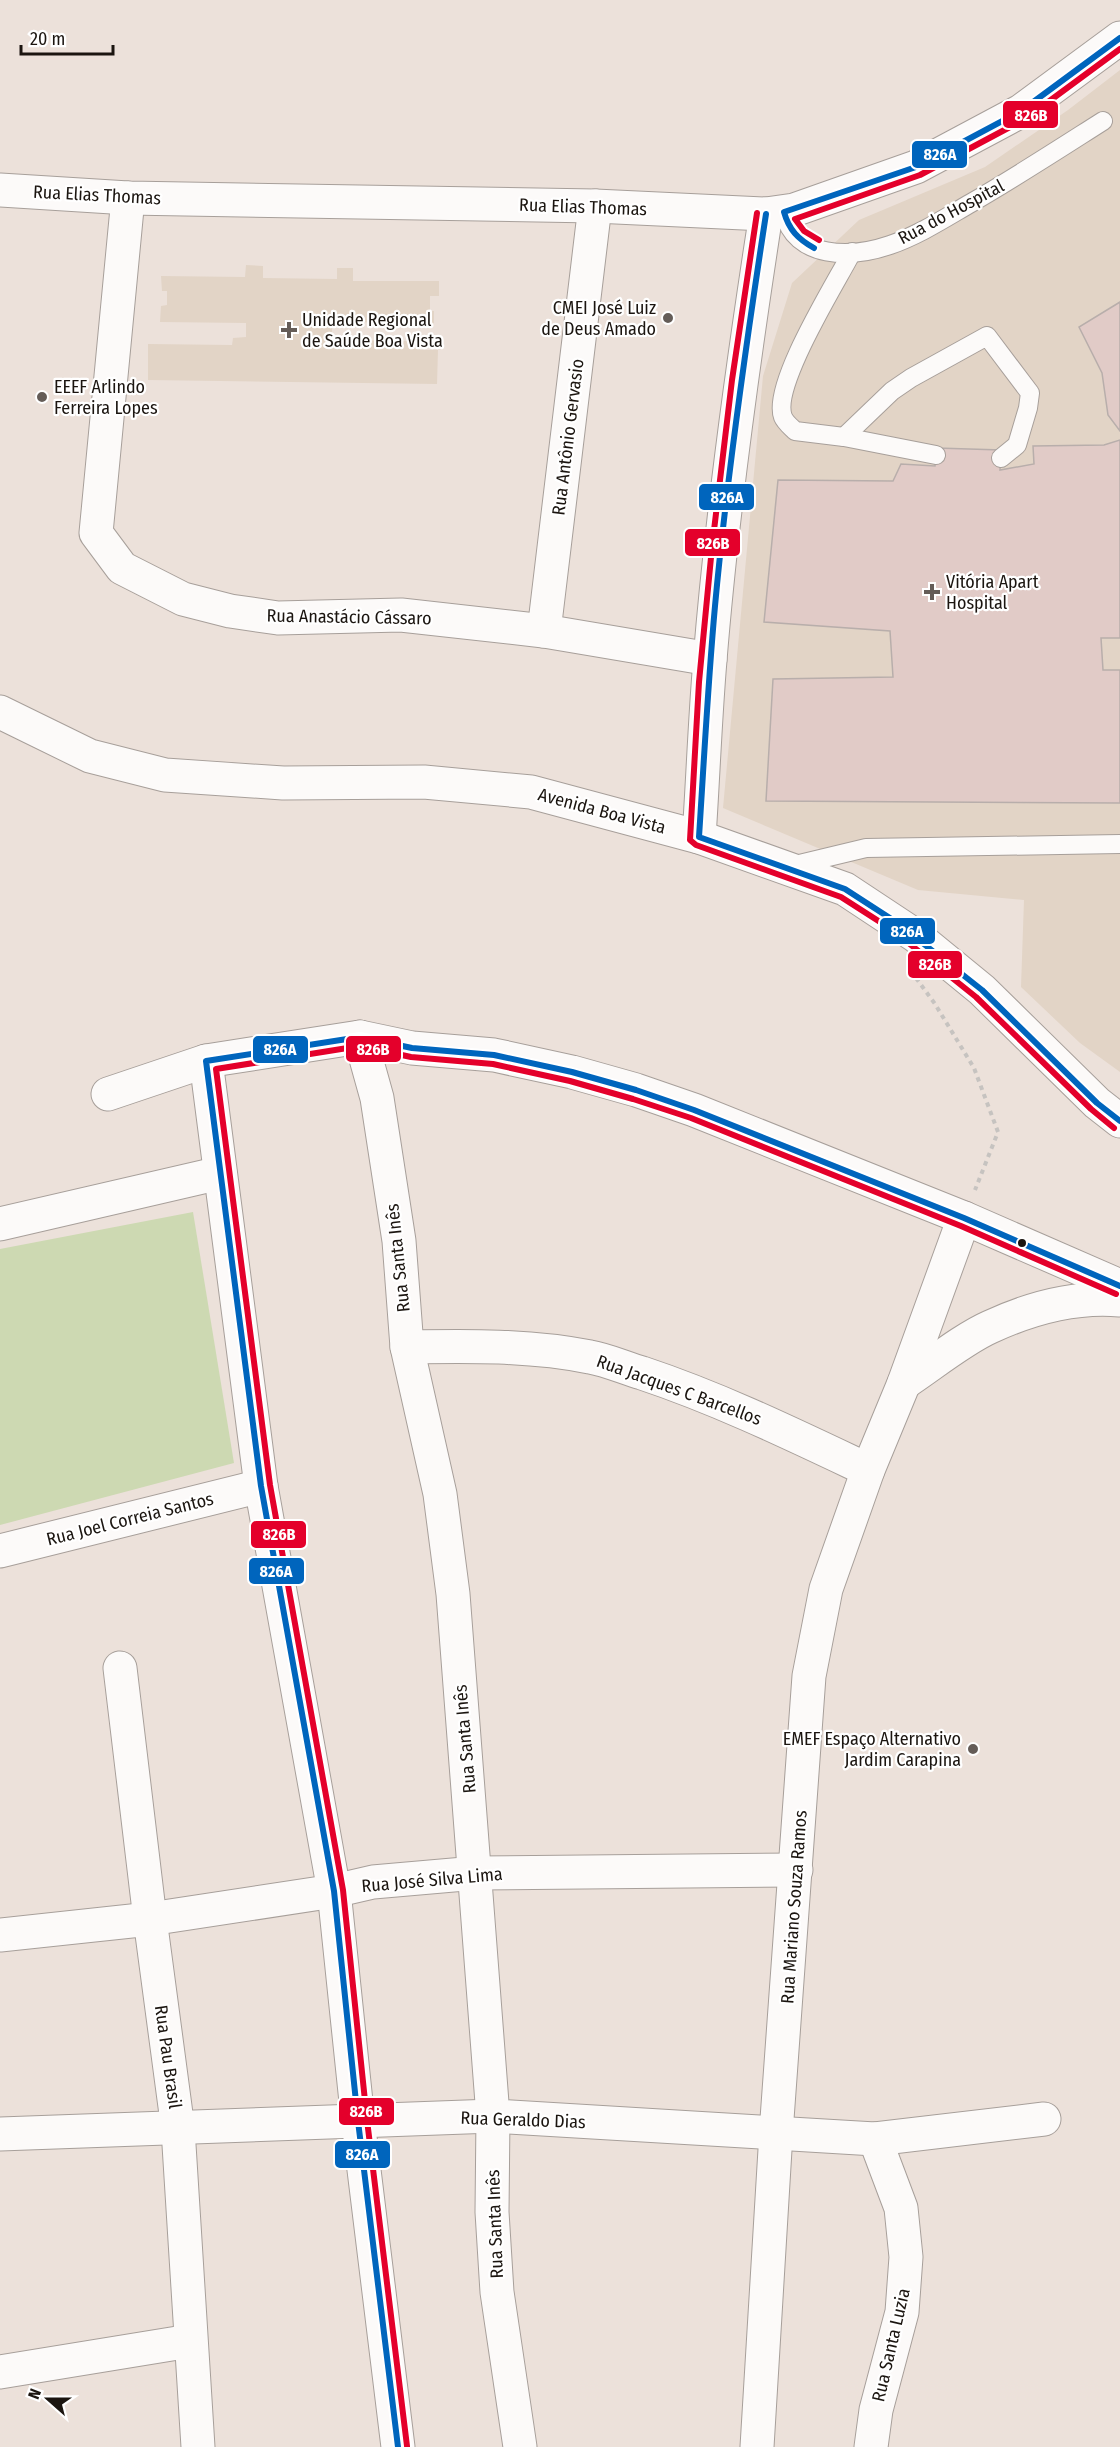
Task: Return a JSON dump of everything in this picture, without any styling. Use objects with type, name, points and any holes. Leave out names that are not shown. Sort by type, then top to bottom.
[{"type":"street","name":"Rua Elias Thomas","points":[[0,190],[128,198],[595,206],[775,213],[794,210],[916,167],[1021,111],[1120,38]]},
{"type":"street","name":"Rua Anastácio Cássaro","points":[[128,198],[96,533],[122,568],[183,599],[230,611],[278,618],[401,615],[544,632],[710,659]]},
{"type":"street","name":"Rua Antônio Gervasio","points":[[544,632],[595,206]]},
{"type":"street","points":[[699,837],[710,659],[743,364],[775,213]]},
{"type":"street","name":"Avenida Boa Vista","points":[[0,712],[90,756],[165,775],[283,783],[424,782],[531,792],[699,837],[845,889],[916,936],[982,990],[1097,1103],[1120,1121]]},
{"type":"street","points":[[108,1094],[206,1061],[360,1037],[412,1048],[494,1055],[572,1072],[636,1090],[694,1110],[964,1218],[1120,1286]]},
{"type":"street","name":"Rua Santa Inês","points":[[360,1037],[377,1098],[399,1241],[407,1347],[440,1494],[453,1594],[493,2116],[492,2212],[497,2292],[520,2447]]},
{"type":"street","points":[[206,1061],[261,1486],[334,1891],[358,2121],[398,2447]]},
{"type":"street","points":[[0,1224],[220,1173]]},
{"type":"street","name":"Rua Mariano Souza Ramos","points":[[757,2447],[776,2133],[809,1676],[826,1589],[868,1470],[904,1383],[964,1218]]},
{"type":"street","points":[[904,1383],[988,1327],[1044,1306],[1094,1298],[1120,1300]]},
{"type":"street","name":"Rua Jacques C Barcellos","points":[[407,1347],[526,1348],[591,1357],[675,1384],[751,1414],[868,1470]]},
{"type":"street","name":"Rua Joel Correia Santos","points":[[0,1551],[261,1486]]},
{"type":"street","name":"Rua Pau Brasil","points":[[120,1668],[178,2128],[198,2447]]},
{"type":"street","name":"Rua José Silva Lima","points":[[0,1935],[150,1919],[334,1891],[374,1882],[476,1873],[796,1869]]},
{"type":"street","name":"Rua Geraldo Dias","points":[[0,2134],[493,2116],[875,2139],[1044,2120]]},
{"type":"street","name":"Rua Santa Luzia","points":[[871,2447],[876,2410],[902,2312],[906,2257],[901,2208],[875,2139]]},
{"type":"street","points":[[0,2372],[190,2341]]},
{"type":"lane","name":"Rua do Hospital","points":[[775,213],[786,224],[793,236],[814,248],[835,253],[888,245],[925,230],[1103,121]]},
{"type":"lane","name":"Rua do Hospital","points":[[1016,176],[1075,151]]},
{"type":"lane","points":[[852,252],[788,374],[782,398],[783,417],[795,431],[844,437],[936,455]]},
{"type":"lane","points":[[844,437],[892,391],[987,336],[1030,393],[1017,445],[1001,458]]},
{"type":"lane","points":[[784,867],[866,848],[1120,844]]},
{"type":"path","points":[[916,980],[935,1004],[974,1068],[998,1132],[964,1218]]},
{"type":"shaded area","name":"Vitória Apart Hospital","points":[[1120,70],[1120,1072],[1080,1043],[1021,987],[1024,900],[918,890],[723,808],[763,376],[792,283],[859,220],[985,167],[1068,110]]},
{"type":"shaded area","name":"Unidade Regional de Saúde Boa Vista","points":[[246,265],[263,266],[263,278],[337,279],[337,268],[353,268],[353,281],[439,281],[439,296],[430,296],[430,311],[434,311],[434,323],[332,322],[332,340],[420,341],[420,350],[438,350],[437,384],[148,380],[148,344],[232,345],[233,338],[246,337],[246,323],[160,322],[161,306],[167,305],[167,291],[162,291],[161,276],[245,277]]},
{"type":"green space","points":[[193,1212],[234,1463],[0,1525],[0,1249]]},
{"type":"building","points":[[1120,302],[1120,431],[1108,415],[1102,373],[1079,327]]},
{"type":"building","name":"Vitória Apart Hospital","points":[[1120,440],[1120,638],[1101,638],[1103,670],[1120,670],[1120,803],[766,801],[773,679],[893,677],[890,631],[764,622],[778,480],[893,481],[901,464],[935,466],[937,448],[1001,450],[1000,470],[1034,464],[1033,446],[1104,445]]},
{"type":"transit line","name":"826A","points":[[814,248],[795,233],[784,212],[916,167],[1021,111],[1120,38]]},
{"type":"transit line","name":"826B","points":[[819,240],[804,231],[795,219],[920,175],[1025,119],[1120,49]]},
{"type":"transit line","name":"826B","points":[[757,213],[732,380],[712,547],[699,682],[690,840],[696,845],[841,897],[891,929],[976,997],[1091,1109],[1114,1128]]},
{"type":"transit line","name":"826A","points":[[766,214],[725,508],[710,664],[699,837],[845,889],[896,922],[982,990],[1097,1103],[1120,1121]]},
{"type":"transit line","name":"826A","points":[[398,2447],[358,2121],[334,1891],[261,1486],[206,1061],[360,1037],[412,1048],[494,1055],[572,1072],[636,1090],[694,1110],[964,1218],[1120,1286]]},
{"type":"transit line","name":"826B","points":[[407,2446],[367,2120],[343,1890],[270,1485],[216,1069],[360,1046],[411,1057],[493,1064],[570,1081],[691,1118],[961,1226],[1116,1294]]},
{"type":"place","name":"CMEI José Luiz de Deus Amado","points":[[668,318]]},
{"type":"place","name":"Unidade Regional de Saúde Boa Vista","points":[[289,330]]},
{"type":"place","name":"EEEF Arlindo Ferreira Lopes","points":[[42,397]]},
{"type":"place","name":"Vitória Apart Hospital","points":[[932,592]]},
{"type":"place","name":"EMEF Espaço Alternativo Jardim Carapina","points":[[973,1749]]}]
